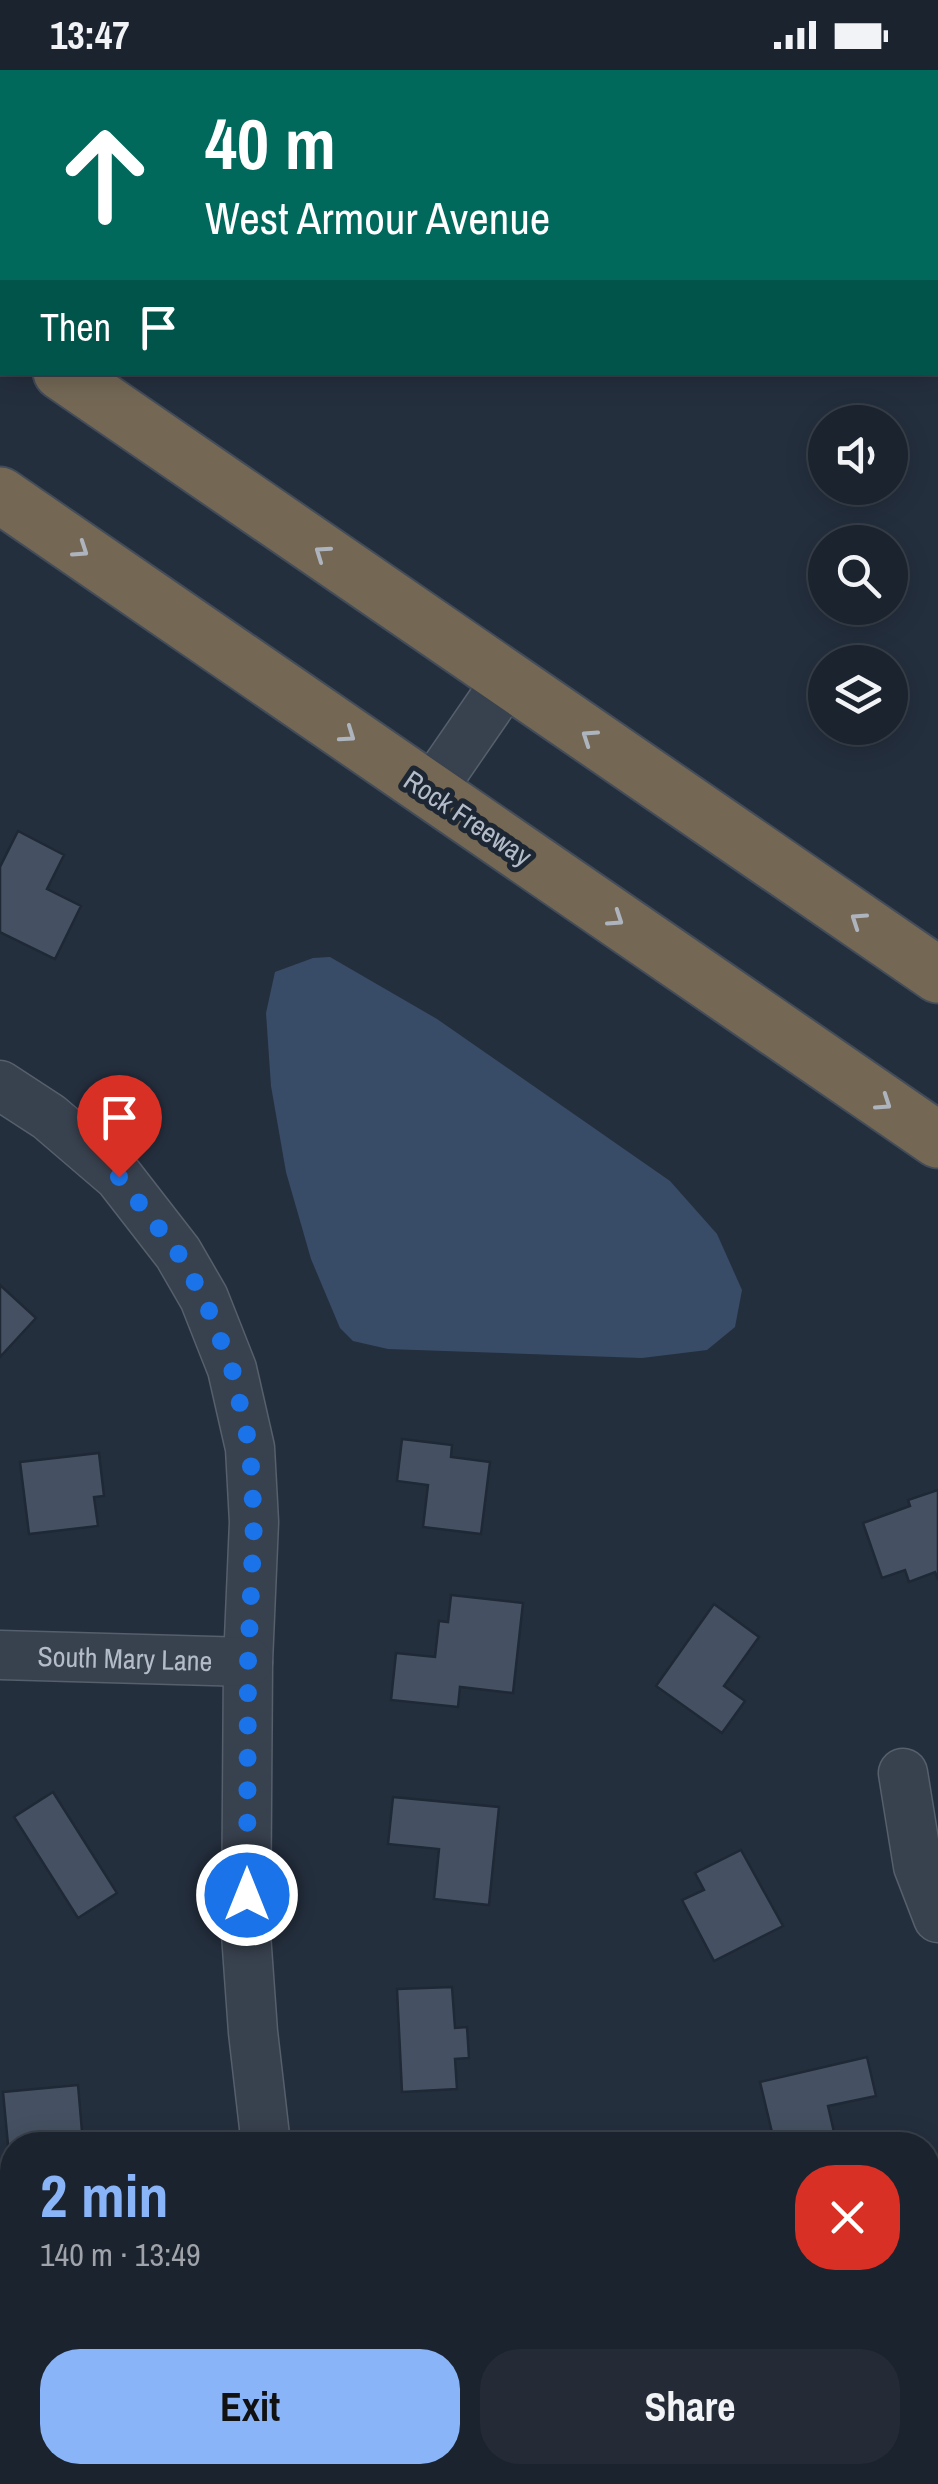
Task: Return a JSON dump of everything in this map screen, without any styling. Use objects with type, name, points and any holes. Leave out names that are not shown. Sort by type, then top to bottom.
[{"type":"highway","points":[[65,375],[938,975]]},
{"type":"highway","name":"Rock Freeway","points":[[0,495],[938,1140]]},
{"type":"street","points":[[430,792],[507,680]]},
{"type":"street","points":[[0,1085],[49,1117],[119,1177],[178,1253],[204,1298],[232,1369],[250,1448],[254,1522],[248,1662],[246,1934],[252,2032],[264,2132]]},
{"type":"street","name":"South Mary Lane","points":[[0,1655],[248,1662]]},
{"type":"street","points":[[903,1773],[918,1866],[938,1918]]},
{"type":"water","points":[[330,957],[437,1019],[670,1181],[717,1234],[742,1290],[735,1327],[707,1350],[642,1358],[388,1349],[353,1341],[340,1328],[311,1259],[286,1172],[271,1086],[266,1013],[275,972],[313,958]]},
{"type":"building","points":[[18,831],[64,855],[47,889],[81,906],[55,959],[0,932],[0,867]]},
{"type":"building","points":[[0,1285],[36,1318],[0,1357]]},
{"type":"building","points":[[402,1439],[452,1445],[451,1457],[490,1462],[481,1534],[423,1527],[428,1485],[397,1481]]},
{"type":"building","points":[[99,1453],[104,1496],[94,1497],[98,1526],[29,1534],[20,1462]]},
{"type":"building","points":[[938,1490],[938,1580],[935,1572],[909,1582],[905,1570],[882,1578],[863,1523],[910,1506],[908,1500]]},
{"type":"building","points":[[451,1595],[523,1603],[513,1693],[460,1687],[458,1707],[391,1700],[396,1653],[435,1657],[439,1621],[448,1622]]},
{"type":"building","points":[[714,1604],[759,1637],[724,1686],[745,1701],[722,1733],[656,1686]]},
{"type":"building","points":[[53,1792],[117,1893],[78,1918],[14,1817]]},
{"type":"building","points":[[393,1797],[499,1807],[489,1905],[434,1899],[439,1849],[388,1844]]},
{"type":"building","points":[[741,1850],[783,1926],[714,1961],[682,1900],[704,1890],[695,1873]]},
{"type":"building","points":[[452,1987],[455,2028],[467,2027],[469,2058],[455,2059],[457,2089],[402,2092],[397,1989]]},
{"type":"building","points":[[867,2057],[876,2096],[828,2106],[834,2132],[772,2132],[760,2082]]},
{"type":"building","points":[[78,2085],[82,2132],[7,2132],[3,2092]]},
{"type":"route","points":[[119,1177],[178,1253],[204,1298],[232,1369],[250,1448],[254,1522],[248,1662],[247,1895]]}]
